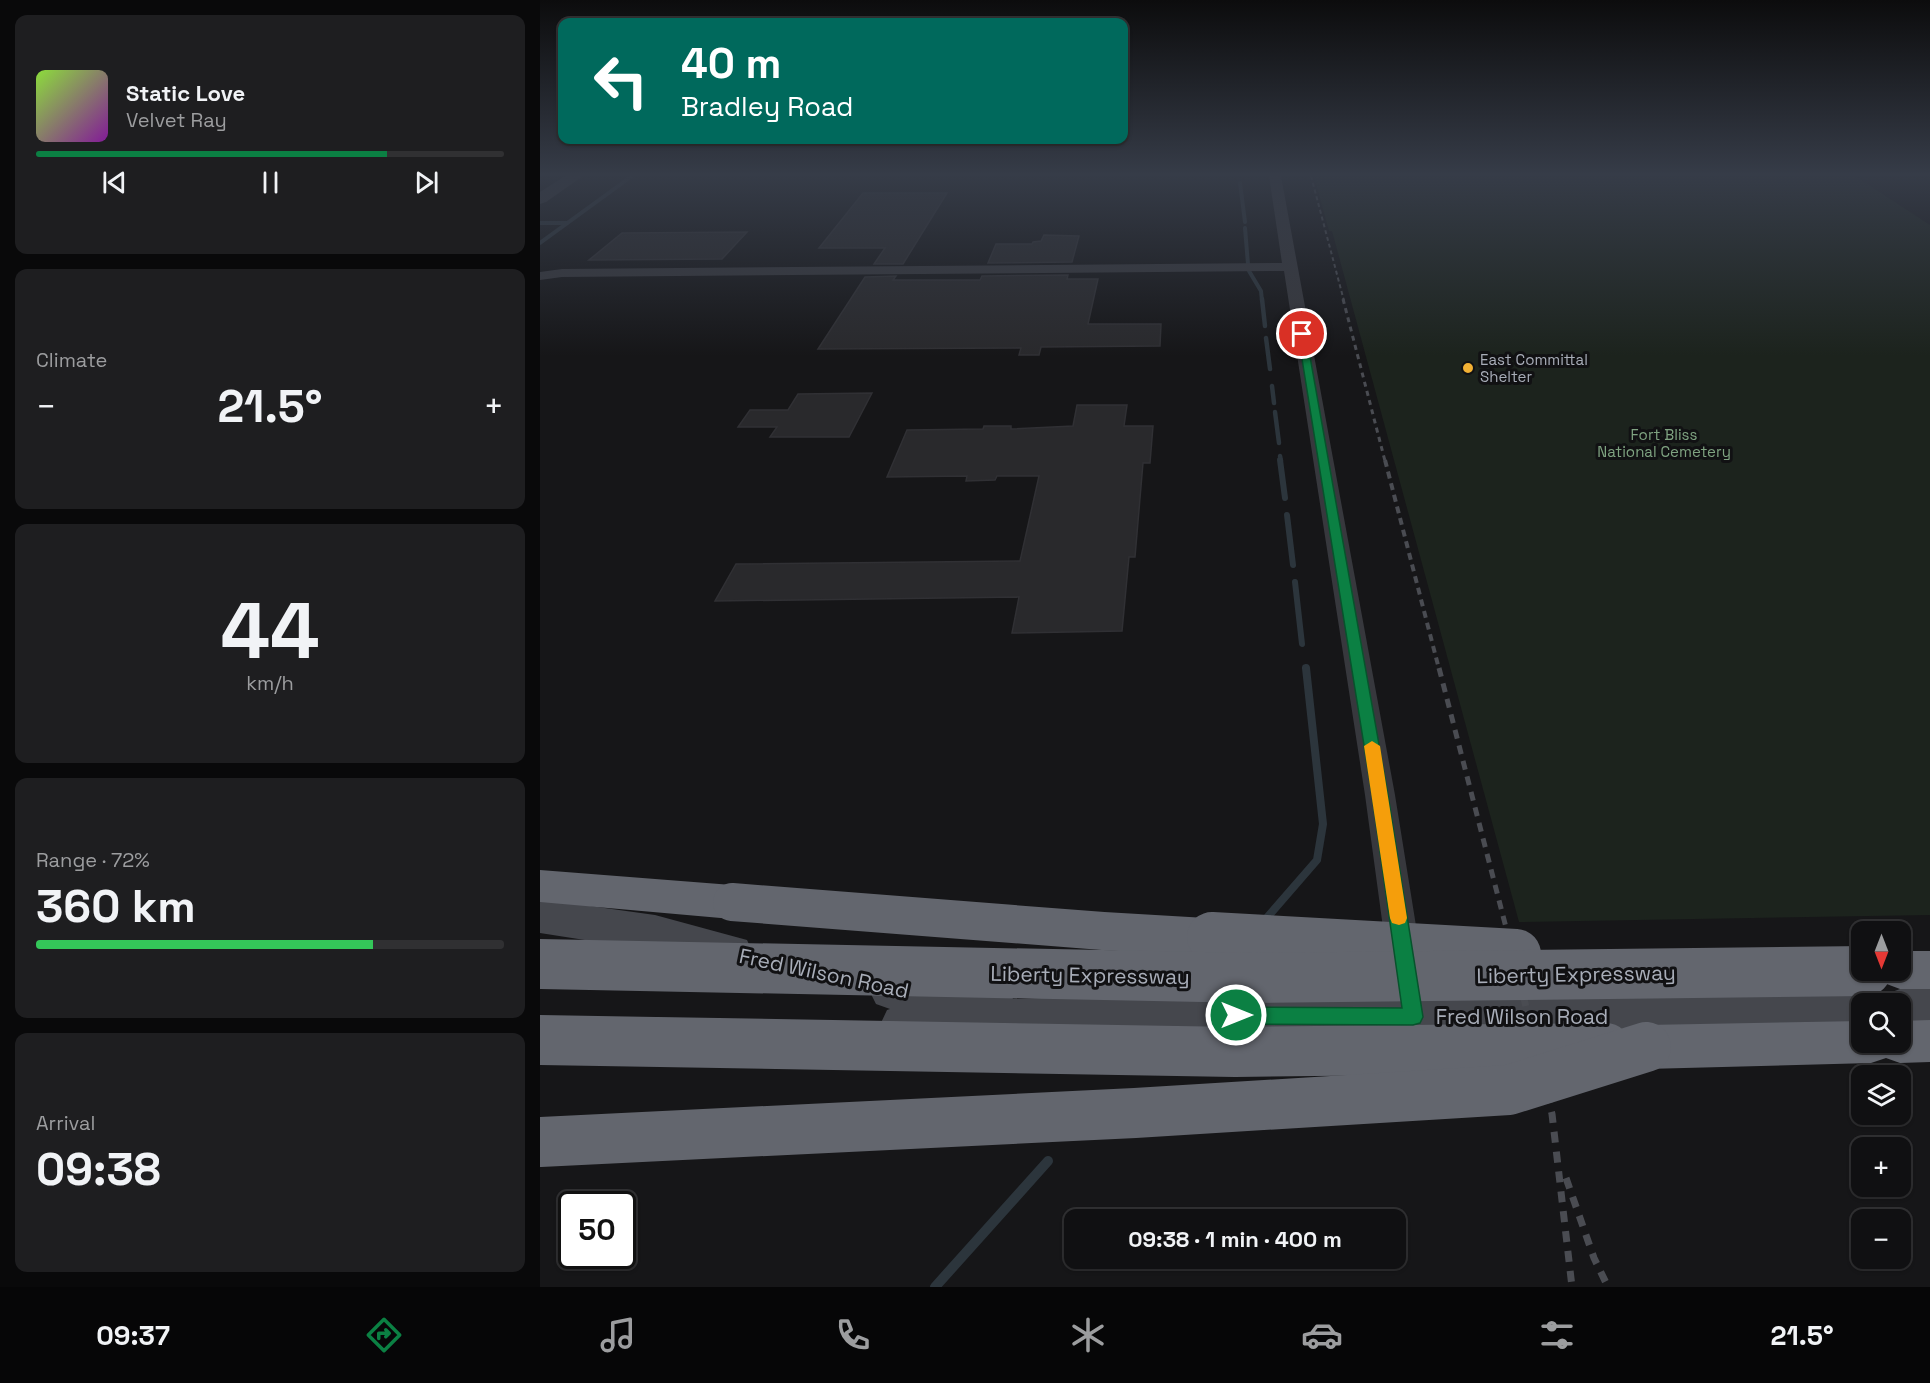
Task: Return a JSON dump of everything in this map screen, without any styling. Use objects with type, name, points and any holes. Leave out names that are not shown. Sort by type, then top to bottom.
[{"type":"highway","points":[[540,886],[1103,931],[1447,951],[1851,970]]},
{"type":"highway","name":"Liberty Expressway","points":[[540,964],[1253,978],[1851,971]]},
{"type":"highway","points":[[1911,970],[1930,970]]},
{"type":"highway","points":[[540,1040],[1235,1052],[1535,1050],[1851,1042]]},
{"type":"highway","points":[[1911,1042],[1930,1041]]},
{"type":"highway","points":[[540,1142],[1135,1113],[1509,1090],[1646,1047]]},
{"type":"main road","name":"Fred Wilson Road","points":[[540,916],[655,933],[843,982],[961,1001],[1147,1014]]},
{"type":"main road","points":[[1911,1009],[1930,1008]]},
{"type":"main road","name":"Fred Wilson Road","points":[[540,1062],[765,1036],[943,1022],[1147,1014],[1527,1017],[1851,1010]]},
{"type":"street","points":[[1285,236],[1380,795],[1413,1017]]},
{"type":"street","points":[[540,276],[562,273],[1290,267]]},
{"type":"green space","name":"Fort Bliss National Cemetery","points":[[1333,236],[1930,236],[1930,915],[1519,922]]},
{"type":"building","points":[[618,236],[743,236],[722,259],[589,260]]},
{"type":"building","points":[[829,236],[920,236],[903,264],[874,264],[885,248],[819,248]]},
{"type":"building","points":[[1043,236],[1079,236],[1072,262],[988,263],[996,244],[1032,244],[1041,241]]},
{"type":"building","points":[[1068,275],[1067,279],[1098,279],[1088,324],[1161,324],[1160,346],[1041,347],[1039,355],[1019,355],[1021,348],[818,349],[865,277],[896,276],[893,280],[980,280],[982,276]]},
{"type":"building","points":[[872,393],[849,437],[770,437],[777,427],[738,427],[750,410],[788,410],[798,394]]},
{"type":"building","points":[[1077,405],[1127,405],[1124,426],[1153,426],[1150,463],[1143,463],[1135,557],[1129,557],[1122,631],[1012,633],[1019,597],[715,601],[736,564],[1020,561],[1039,476],[997,476],[995,480],[966,481],[967,476],[887,477],[907,430],[983,429],[984,426],[1011,426],[1011,429],[1073,426]]},
{"type":"waterway","points":[[540,243],[550,236]]},
{"type":"waterway","points":[[1246,236],[1248,264]]},
{"type":"waterway","points":[[1249,271],[1261,291],[1262,301]]},
{"type":"waterway","points":[[1262,299],[1265,326]]},
{"type":"waterway","points":[[1266,338],[1270,369]]},
{"type":"waterway","points":[[1272,386],[1274,403]]},
{"type":"waterway","points":[[1275,412],[1279,443]]},
{"type":"waterway","points":[[1280,456],[1281,461]]},
{"type":"waterway","points":[[1280,460],[1285,498]]},
{"type":"waterway","points":[[1287,515],[1293,565]]},
{"type":"waterway","points":[[1295,582],[1302,644]]},
{"type":"waterway","points":[[1264,921],[1317,860],[1323,824],[1306,668]]},
{"type":"waterway","points":[[935,1287],[1048,1161]]},
{"type":"railway","points":[[1327,236],[1344,301]]},
{"type":"railway","points":[[1343,299],[1385,461]]},
{"type":"railway","points":[[1385,460],[1439,669]]},
{"type":"railway","points":[[1439,668],[1509,939]]},
{"type":"railway","points":[[1509,937],[1552,1114],[1572,1287]]},
{"type":"railway","points":[[1566,1178],[1594,1258],[1608,1287]]},
{"type":"slow traffic","points":[[1372,746],[1399,918]]},
{"type":"place","name":"East Committal Shelter","points":[[1468,368]]},
{"type":"route","points":[[1236,1015],[1413,1017],[1380,795],[1302,334]]}]
